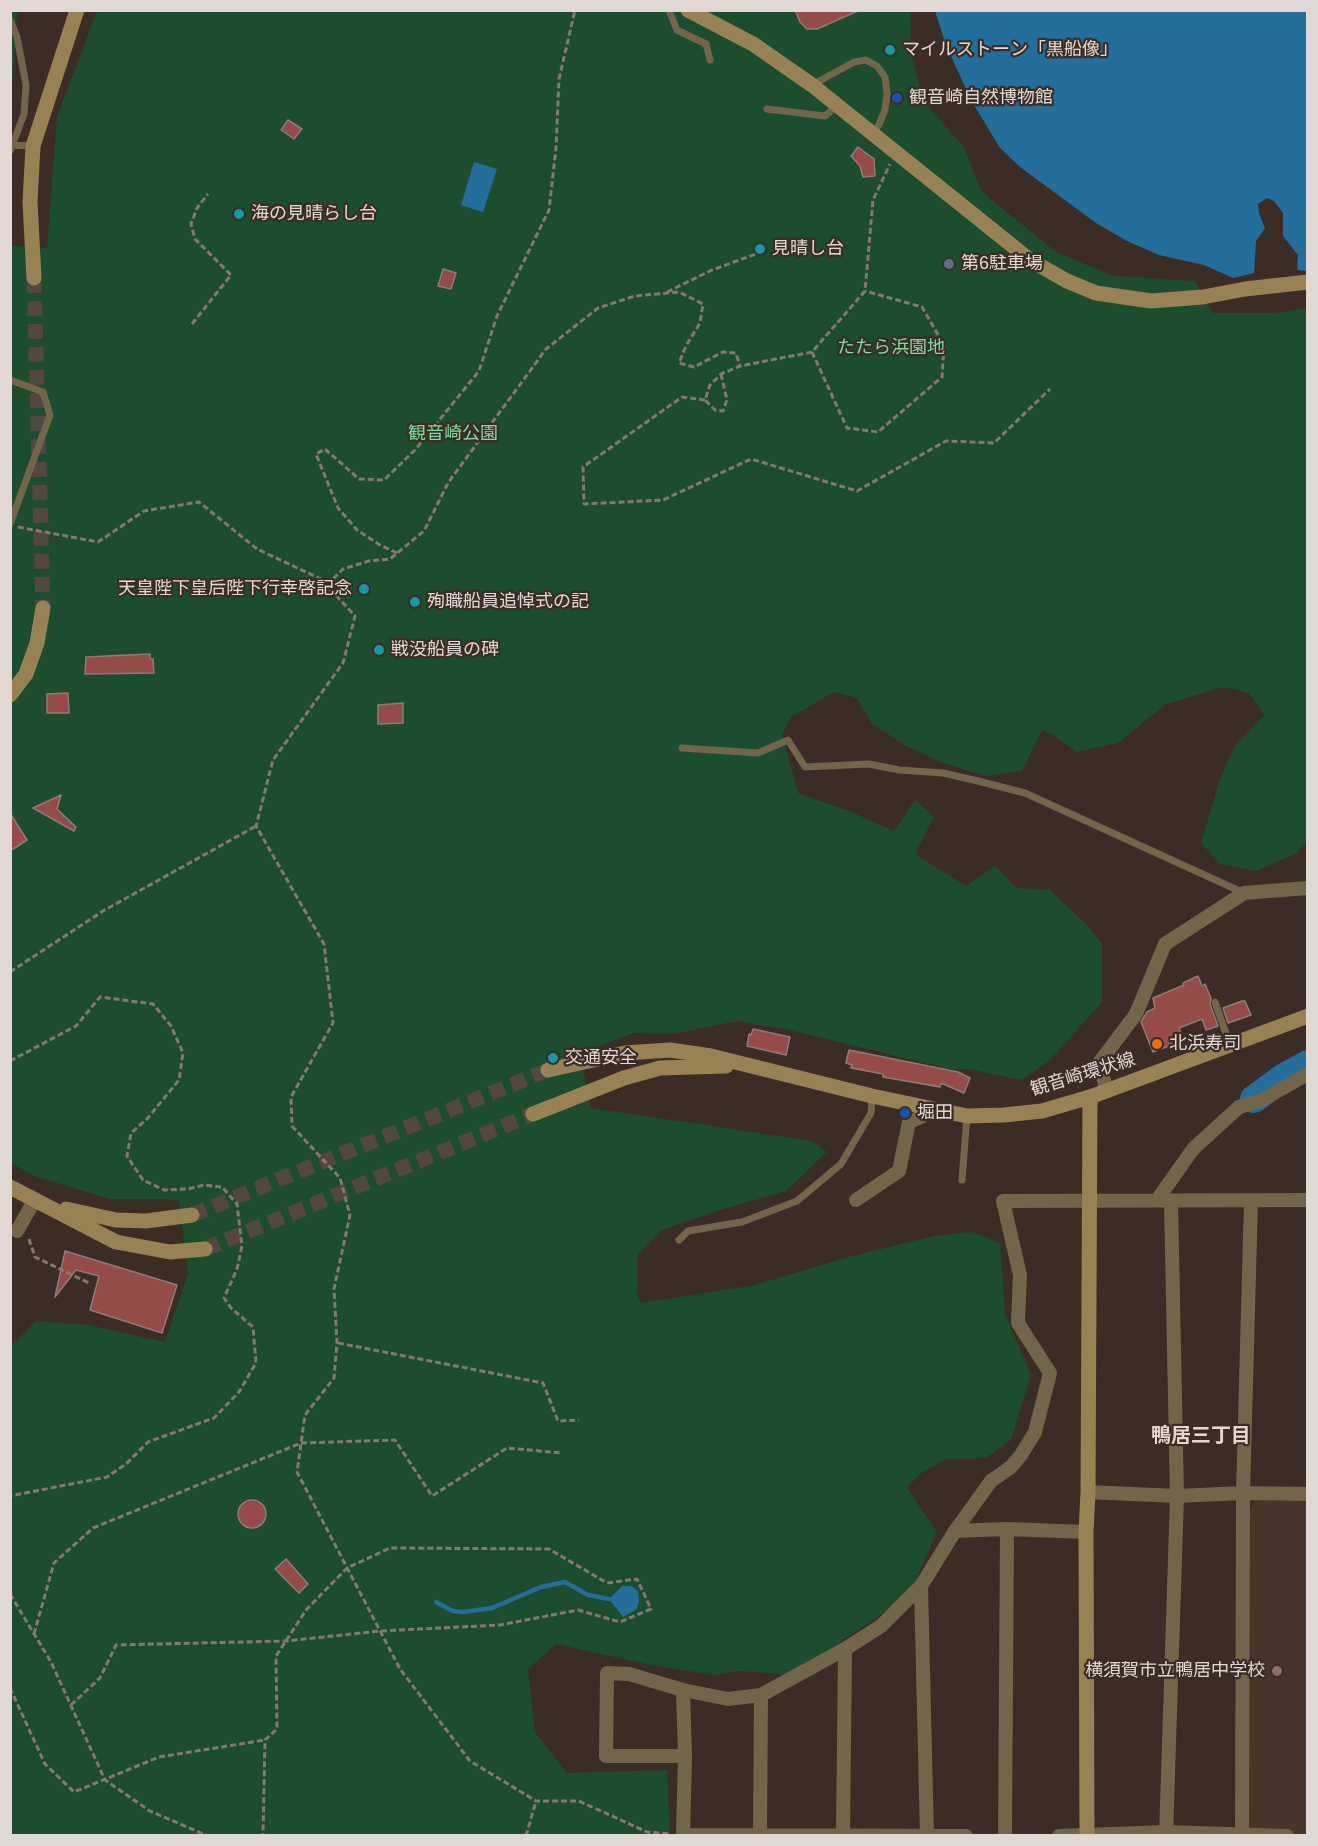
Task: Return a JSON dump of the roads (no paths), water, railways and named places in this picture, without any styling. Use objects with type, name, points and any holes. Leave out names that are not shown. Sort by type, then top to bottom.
[{"type":"street","points":[[34,278],[30,202],[33,146],[77,10]]},
{"type":"street","points":[[688,10],[753,44],[812,85],[1030,260],[1067,282],[1096,293],[1151,301],[1203,297],[1245,289],[1308,282]]},
{"type":"street","points":[[10,696],[26,674],[38,643],[43,608]]},
{"type":"street","points":[[1107,1091],[1099,1063],[1136,1014],[1165,944],[1244,893],[1308,888]]},
{"type":"street","name":"観音崎環状線","points":[[548,1070],[625,1053],[670,1050],[711,1056],[872,1096],[967,1116],[1042,1111],[1107,1091],[1308,1016]]},
{"type":"street","name":"観音崎環状線","points":[[533,1114],[624,1078],[660,1068],[756,1067]]},
{"type":"street","points":[[1166,1834],[1177,1496],[1164,1201],[1193,1149],[1239,1107],[1260,1101],[1308,1074]]},
{"type":"street","points":[[1087,1835],[1086,1532],[1090,1097]]},
{"type":"street","points":[[856,1200],[900,1172],[909,1122],[921,1117],[922,1106]]},
{"type":"street","points":[[10,1187],[116,1242],[170,1252],[205,1249]]},
{"type":"street","points":[[685,1756],[606,1756],[607,1673],[629,1674],[728,1699],[761,1695],[845,1649],[881,1626],[921,1586],[955,1531],[991,1482],[1011,1467],[1035,1432],[1050,1373],[1018,1323],[1020,1275],[1003,1201],[1308,1200]]},
{"type":"street","points":[[34,1201],[116,1220],[146,1221],[192,1215]]},
{"type":"street","points":[[17,1231],[34,1201]]},
{"type":"street","points":[[1242,1834],[1243,1493],[1251,1201]]},
{"type":"street","points":[[1088,1492],[1177,1496],[1243,1493],[1308,1494]]},
{"type":"street","points":[[955,1531],[1006,1529],[1086,1532]]},
{"type":"street","points":[[1005,1836],[1006,1529]]},
{"type":"street","points":[[921,1586],[927,1835]]},
{"type":"street","points":[[843,1835],[845,1649]]},
{"type":"street","points":[[683,1689],[685,1756],[683,1835],[966,1836]]},
{"type":"street","points":[[760,1835],[761,1695]]},
{"type":"street","points":[[1059,1836],[1242,1834],[1287,1836]]},
{"type":"lane","points":[[669,10],[676,30],[706,44],[710,60]]},
{"type":"lane","points":[[10,20],[17,37],[26,85],[24,114],[11,147],[33,146]]},
{"type":"lane","points":[[812,85],[854,62],[866,60],[878,66],[885,77],[887,94],[882,117],[872,133]]},
{"type":"lane","points":[[767,109],[825,116],[838,105]]},
{"type":"lane","points":[[10,380],[43,392],[50,415],[10,525]]},
{"type":"lane","points":[[682,748],[758,753],[788,741],[805,767],[869,764],[899,770],[943,773],[1025,793],[1244,893]]},
{"type":"lane","points":[[1215,1002],[1230,1045]]},
{"type":"lane","points":[[679,1240],[688,1231],[742,1222],[796,1201],[840,1164],[871,1113],[872,1096]]},
{"type":"lane","points":[[962,1180],[967,1116]]},
{"type":"water","points":[[935,11],[1307,11],[1307,271],[1297,270],[1298,255],[1283,236],[1283,213],[1274,201],[1267,198],[1258,204],[1265,228],[1256,241],[1254,273],[1233,278],[1204,265],[1159,255],[1127,241],[1096,223],[1020,167],[1000,148],[971,100],[946,45]]},
{"type":"water","points":[[474,162],[497,169],[483,212],[461,205]]},
{"type":"water","points":[[622,1586],[631,1586],[638,1591],[639,1601],[637,1609],[623,1617],[609,1599]]},
{"type":"waterway","points":[[1254,1099],[1284,1077],[1308,1064]]},
{"type":"waterway","points":[[436,1602],[453,1611],[492,1608],[541,1587],[565,1582],[588,1595],[609,1599]]},
{"type":"tunnel","points":[[34,278],[43,608]]},
{"type":"tunnel","points":[[192,1215],[548,1070]]},
{"type":"tunnel","points":[[205,1249],[533,1114]]},
{"type":"place","name":"マイルストーン「黒船像」","points":[[890,50]]},
{"type":"place","name":"観音崎自然博物館","points":[[897,98]]},
{"type":"place","name":"海の見晴らし台","points":[[239,214]]},
{"type":"place","name":"見晴し台","points":[[760,249]]},
{"type":"place","name":"第6駐車場","points":[[949,264]]},
{"type":"place","name":"天皇陛下皇后陛下行幸啓記念","points":[[364,589]]},
{"type":"place","name":"殉職船員追悼式の記","points":[[415,602]]},
{"type":"place","name":"戦没船員の碑","points":[[379,650]]},
{"type":"place","name":"北浜寿司","points":[[1157,1044]]},
{"type":"place","name":"交通安全","points":[[553,1058]]},
{"type":"place","name":"堀田","points":[[905,1113]]},
{"type":"place","name":"横須賀市立鴨居中学校","points":[[1277,1671]]},
{"type":"district","name":"鴨居三丁目","points":[[1201,1436]]},
{"type":"park label","name":"たたら浜園地","points":[[891,348]]},
{"type":"park label","name":"観音崎公園","points":[[453,434]]}]
